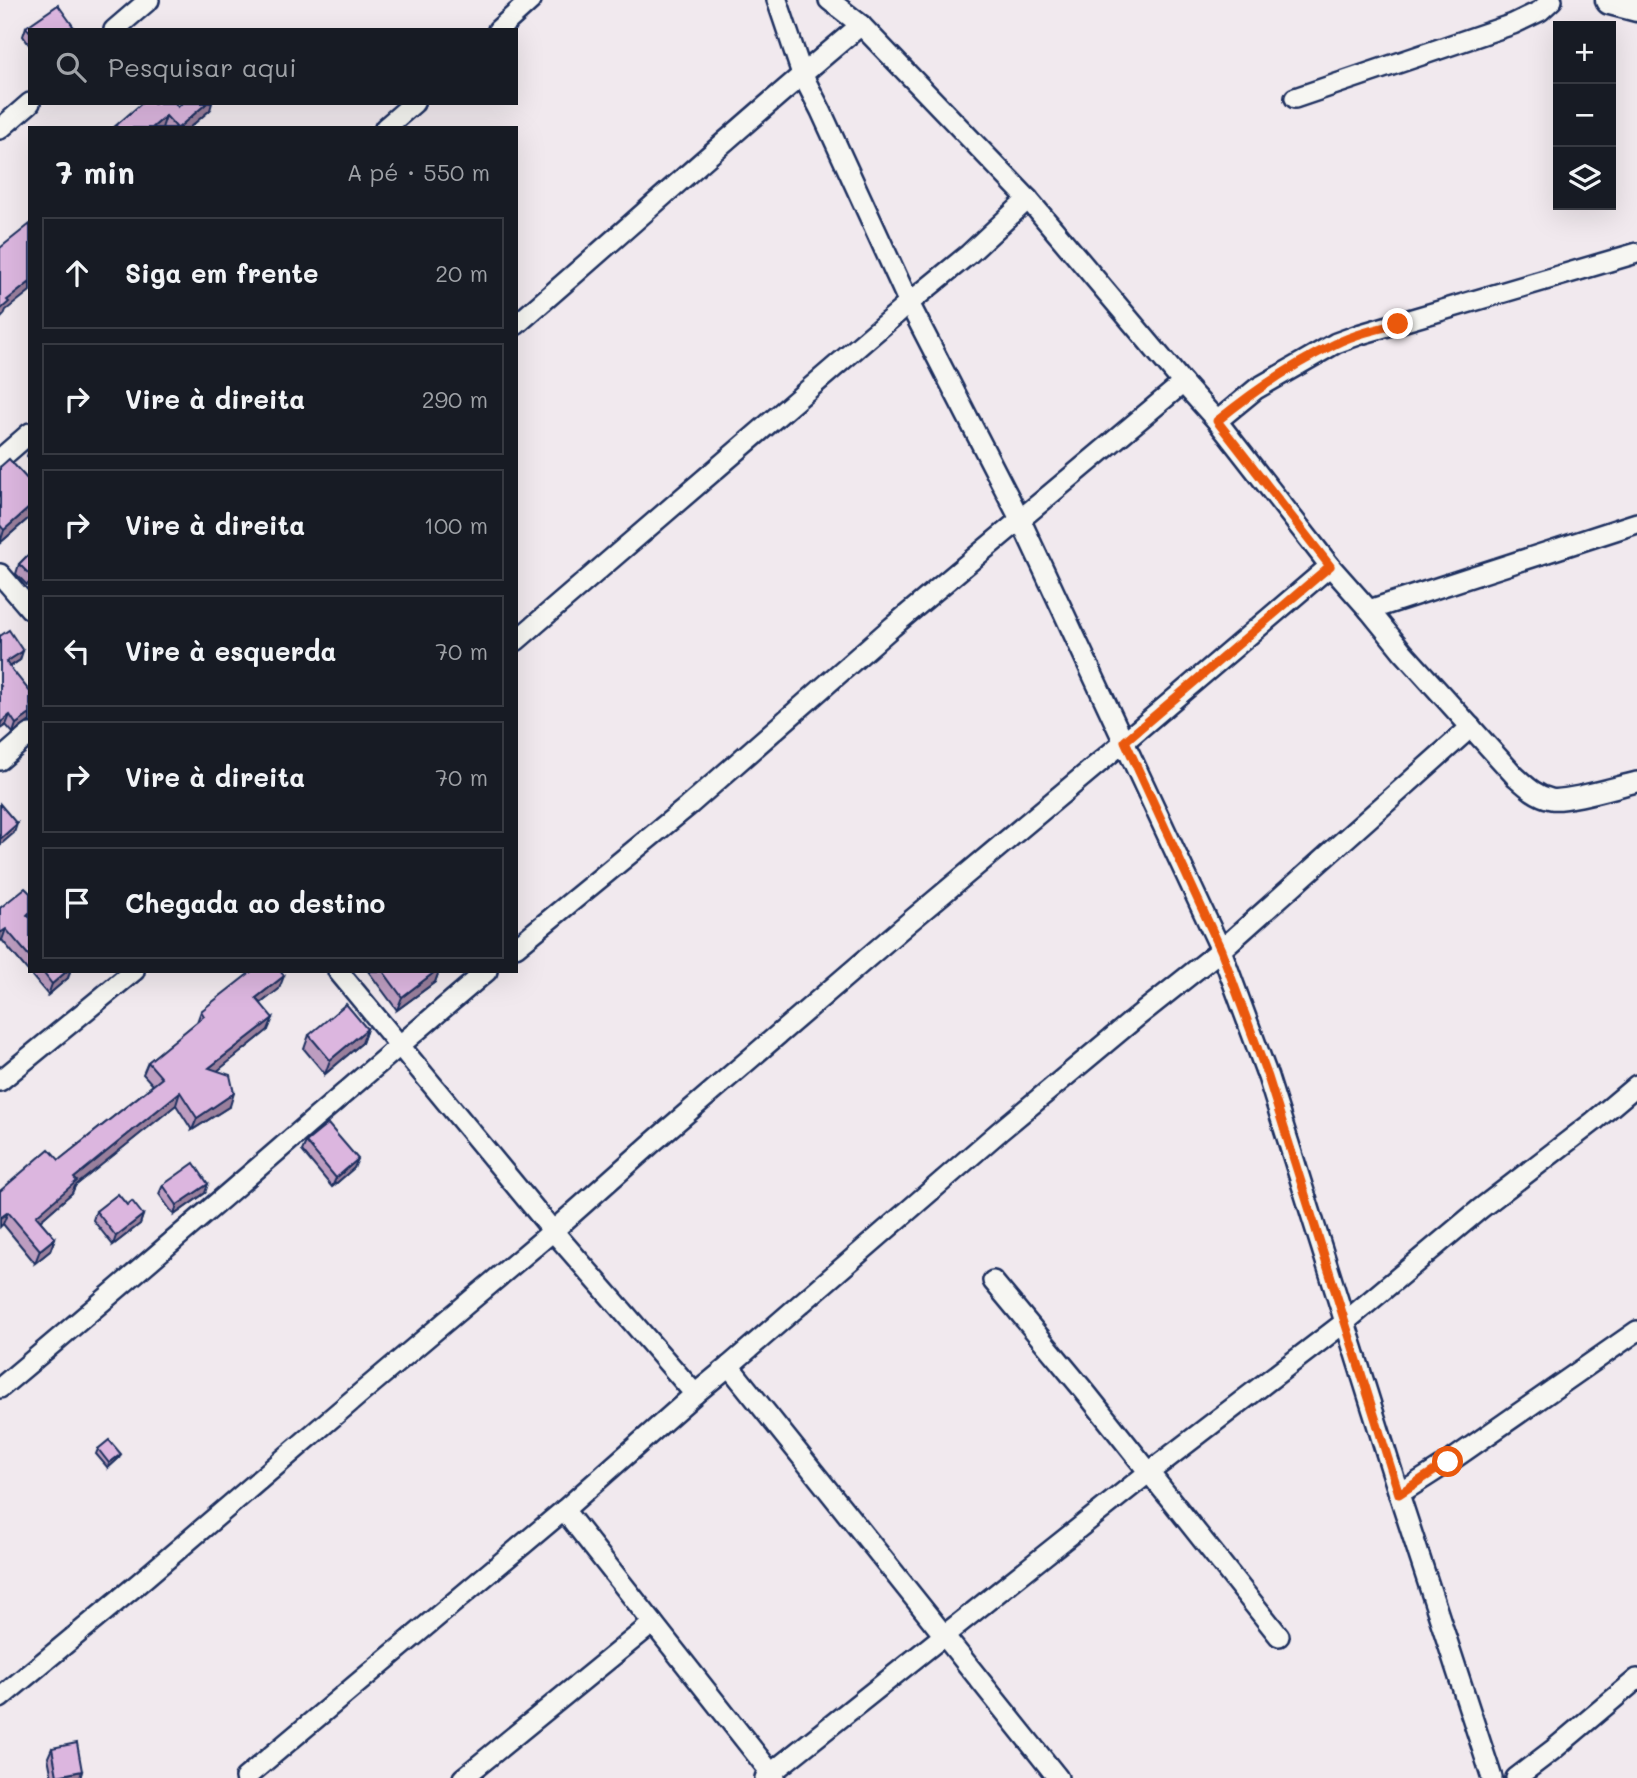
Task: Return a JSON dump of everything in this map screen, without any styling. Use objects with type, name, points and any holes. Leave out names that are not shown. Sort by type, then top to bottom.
[{"type":"main road","points":[[1609,0],[1637,7]]},
{"type":"street","points":[[116,28],[149,0]]},
{"type":"street","points":[[500,28],[531,0]]},
{"type":"street","points":[[777,0],[802,74],[909,303],[1020,519],[1221,950],[1268,1077],[1399,1494],[1492,1778]]},
{"type":"street","points":[[829,0],[861,25],[1028,199],[1217,421],[1330,566],[1515,776],[1532,792],[1553,800],[1637,782]]},
{"type":"street","points":[[1295,98],[1513,24],[1540,11],[1552,0]]},
{"type":"street","points":[[518,323],[861,25]]},
{"type":"street","points":[[0,129],[28,105]]},
{"type":"street","points":[[387,126],[412,105]]},
{"type":"street","points":[[518,639],[969,254],[1028,199]]},
{"type":"street","points":[[1217,421],[1256,389],[1336,343],[1637,253]]},
{"type":"street","points":[[518,945],[687,807],[872,644],[1183,383]]},
{"type":"street","points":[[0,459],[28,435]]},
{"type":"street","points":[[1369,610],[1637,523]]},
{"type":"street","points":[[0,1698],[149,1575],[553,1231],[887,940],[1330,566]]},
{"type":"street","points":[[0,574],[28,607]]},
{"type":"street","points":[[244,1778],[564,1510],[1000,1131],[1221,950],[1471,727]]},
{"type":"street","points":[[0,760],[28,736]]},
{"type":"street","points":[[0,1082],[113,980],[129,973]]},
{"type":"street","points":[[340,973],[553,1231],[695,1394]]},
{"type":"street","points":[[0,1388],[485,973]]},
{"type":"street","points":[[564,1510],[770,1776],[1148,1473],[1345,1322],[1480,1209],[1637,1085]]},
{"type":"street","points":[[993,1281],[1086,1393],[1279,1636]]},
{"type":"street","points":[[1399,1494],[1637,1331]]},
{"type":"street","points":[[729,1366],[1058,1778]]},
{"type":"street","points":[[463,1778],[653,1623]]},
{"type":"street","points":[[1516,1778],[1637,1679]]},
{"type":"building","points":[[58,5],[73,26],[28,30],[26,27]]},
{"type":"building","points":[[140,105],[205,105],[180,126],[175,126],[166,116],[154,126],[115,126]]},
{"type":"building","points":[[28,226],[28,284],[7,300],[9,302],[0,310],[0,248]]},
{"type":"building","points":[[9,459],[28,480],[28,509],[4,530],[0,525],[0,467]]},
{"type":"building","points":[[28,555],[28,573],[19,564]]},
{"type":"building","points":[[9,630],[23,651],[6,662],[28,690],[28,715],[16,724],[10,715],[0,721],[0,636]]},
{"type":"building","points":[[0,804],[17,824],[0,839]]},
{"type":"building","points":[[25,888],[28,891],[28,955],[6,929],[0,933],[0,908]]},
{"type":"building","points":[[44,973],[65,973],[52,984]]},
{"type":"building","points":[[249,973],[282,973],[284,976],[256,998],[273,1018],[209,1068],[230,1075],[234,1093],[197,1118],[180,1092],[74,1178],[77,1181],[36,1216],[55,1238],[40,1250],[8,1212],[0,1218],[0,1191],[49,1149],[59,1160],[162,1078],[148,1062],[204,1016],[201,1011]]},
{"type":"building","points":[[384,973],[433,973],[402,997]]},
{"type":"building","points":[[346,1004],[367,1029],[330,1060],[309,1035]]},
{"type":"building","points":[[328,1124],[358,1159],[336,1178],[306,1142]]},
{"type":"building","points":[[194,1163],[208,1184],[177,1205],[163,1185]]},
{"type":"building","points":[[118,1194],[127,1205],[132,1201],[143,1215],[116,1236],[96,1211]]},
{"type":"building","points":[[109,1440],[121,1454],[109,1463],[98,1449]]},
{"type":"building","points":[[77,1743],[82,1771],[57,1776],[52,1748]]},
{"type":"route","points":[[1398,324],[1336,343],[1256,389],[1217,421],[1330,566],[1125,741],[1221,950],[1268,1077],[1399,1494],[1448,1462]]}]
